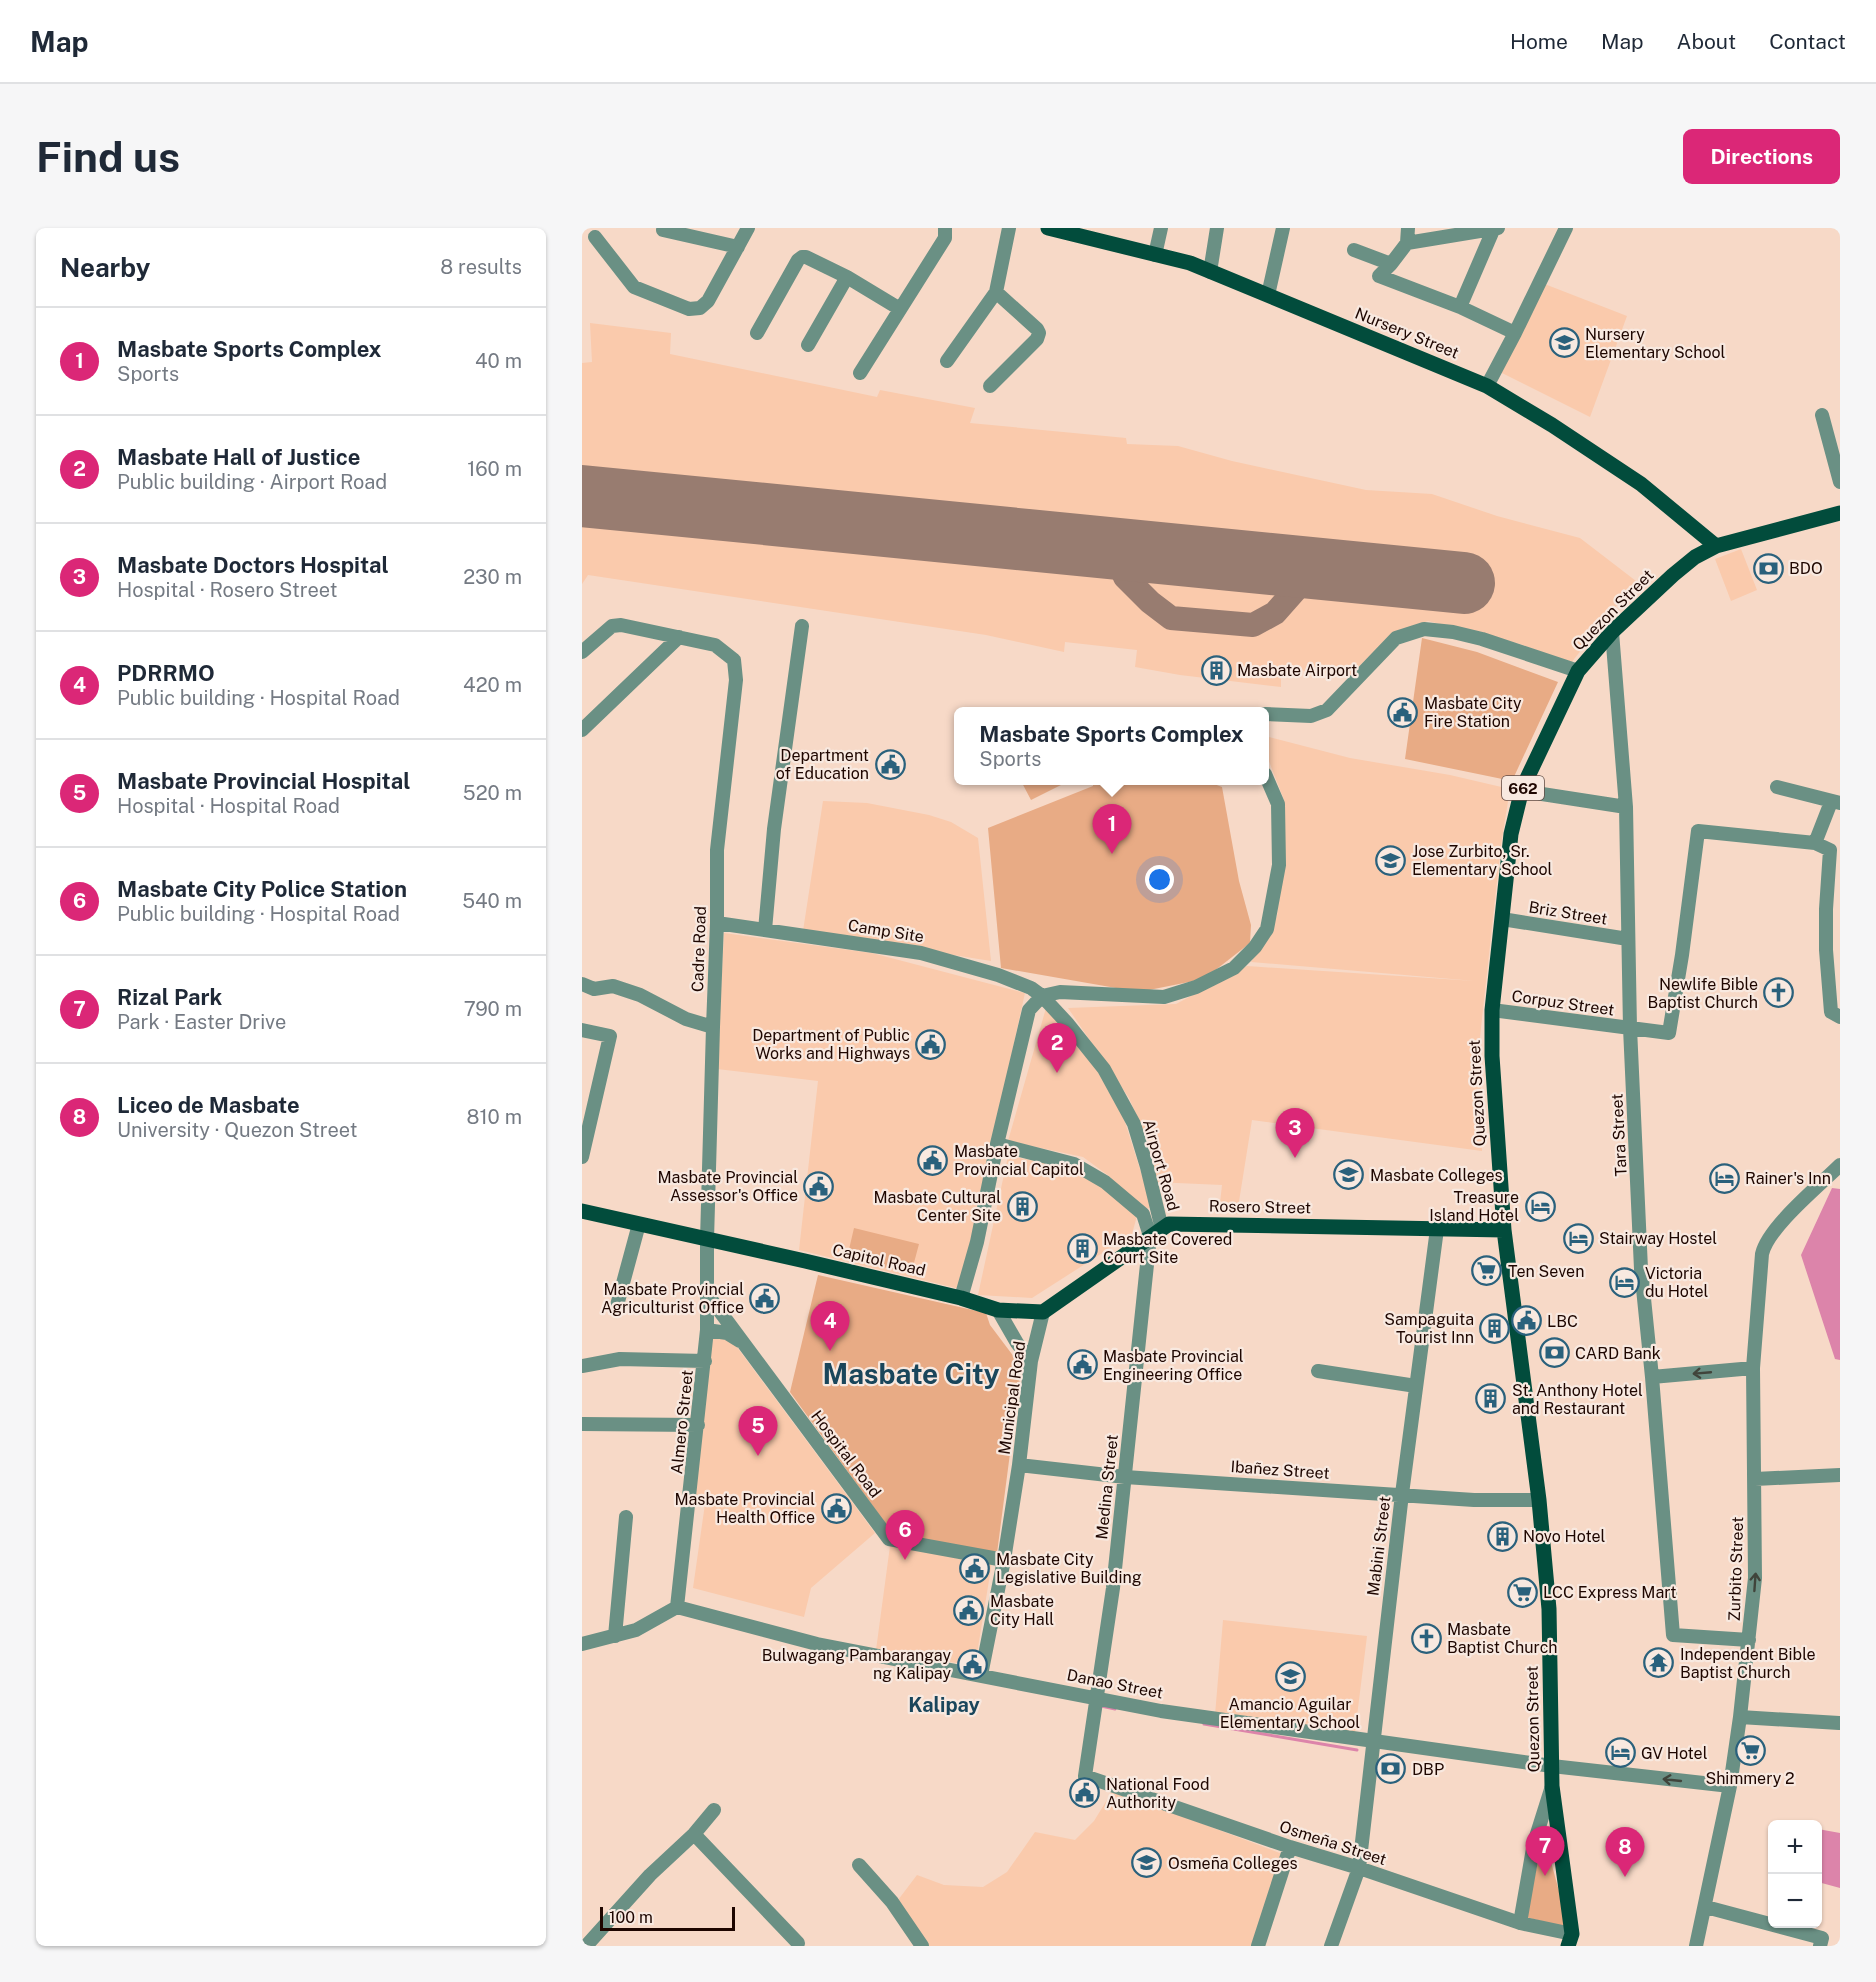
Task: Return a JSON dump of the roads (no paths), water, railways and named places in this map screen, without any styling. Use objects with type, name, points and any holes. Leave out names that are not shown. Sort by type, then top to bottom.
[{"type":"main road","name":"Nursery Street","points":[[1048,228],[1190,263],[1487,386],[1641,484],[1716,546]]},
{"type":"main road","name":"Quezon Street","points":[[1570,1940],[1552,1786],[1549,1608],[1539,1500],[1504,1230],[1492,1056],[1492,1010],[1511,834],[1522,789],[1578,671],[1612,632],[1673,575],[1695,557],[1716,546],[1840,513]]},
{"type":"main road","name":"Capitol Road","points":[[582,1211],[961,1298],[998,1310],[1043,1312]]},
{"type":"main road","name":"Rosero Street","points":[[1043,1312],[1169,1224],[1504,1230]]},
{"type":"street","points":[[595,237],[634,287],[688,309],[700,308],[708,301],[748,228]]},
{"type":"street","points":[[860,373],[945,238],[945,228]]},
{"type":"street","points":[[947,361],[996,292],[1009,228]]},
{"type":"street","points":[[1155,255],[1161,228]]},
{"type":"street","points":[[1210,272],[1217,228]]},
{"type":"street","points":[[1268,295],[1283,228]]},
{"type":"street","points":[[1408,228],[1407,243],[1379,276],[1460,307],[1515,333]]},
{"type":"street","points":[[1407,243],[1496,228]]},
{"type":"street","points":[[1460,307],[1496,228]]},
{"type":"street","points":[[1487,386],[1566,228]]},
{"type":"street","points":[[663,230],[738,247]]},
{"type":"street","points":[[1354,250],[1391,264]]},
{"type":"street","points":[[758,333],[798,260],[802,257],[847,276],[900,309]]},
{"type":"street","points":[[808,345],[847,276]]},
{"type":"street","points":[[990,386],[1037,339],[1039,333],[996,292]]},
{"type":"street","points":[[1822,415],[1840,482]]},
{"type":"street","points":[[582,652],[612,626],[621,625],[679,637]]},
{"type":"street","points":[[765,930],[784,747],[802,626]]},
{"type":"street","points":[[1269,714],[1311,716],[1327,710],[1396,638],[1424,629],[1453,632],[1482,639],[1578,671]]},
{"type":"street","name":"Tara Street","points":[[1612,632],[1626,807],[1630,1028],[1641,1269],[1673,1635],[1749,1640]]},
{"type":"street","points":[[582,730],[679,637]]},
{"type":"street","name":"Cadre Road","points":[[679,637],[715,645],[735,660],[736,680],[717,850],[717,923],[707,1240]]},
{"type":"street","points":[[961,1298],[977,1242],[997,1144],[1029,1010],[1042,996],[1060,992],[1164,997],[1196,987],[1234,968],[1255,947],[1267,929],[1274,897],[1279,865],[1278,804],[1269,783]]},
{"type":"street","points":[[1777,787],[1835,802],[1815,843],[1830,850],[1826,950],[1831,1012],[1840,1017]]},
{"type":"street","points":[[1522,789],[1626,807]]},
{"type":"street","name":"Corpuz Street","points":[[1492,1010],[1669,1033],[1698,831],[1815,843]]},
{"type":"street","name":"Briz Street","points":[[1502,919],[1628,939]]},
{"type":"street","name":"Camp Site","points":[[717,923],[921,953],[998,975],[1031,988],[1042,996]]},
{"type":"street","points":[[582,984],[594,989],[612,986],[631,992],[686,1019],[713,1027]]},
{"type":"street","name":"Airport Road","points":[[1042,996],[1104,1069],[1134,1124],[1158,1210],[1156,1232]]},
{"type":"street","points":[[582,1030],[610,1036],[582,1157]]},
{"type":"street","points":[[997,1144],[1074,1164],[1106,1182],[1143,1214],[1156,1232]]},
{"type":"street","name":"Zurbito Street","points":[[1696,1946],[1730,1786],[1755,1578],[1753,1368],[1763,1248],[1770,1236],[1840,1165]]},
{"type":"street","points":[[1143,1214],[1158,1210]]},
{"type":"street","points":[[616,1309],[639,1224]]},
{"type":"street","name":"Mabini Street","points":[[1331,1946],[1359,1868],[1402,1494],[1437,1228]]},
{"type":"street","name":"Medina Street","points":[[1085,1776],[1113,1588],[1156,1232]]},
{"type":"street","name":"Almero Street","points":[[677,1607],[705,1361],[707,1240]]},
{"type":"street","name":"Hospital Road","points":[[707,1294],[889,1539],[1004,1560]]},
{"type":"street","points":[[998,1310],[1017,1343],[1031,1361]]},
{"type":"street","name":"Municipal Road","points":[[981,1675],[1004,1560],[1019,1465],[1031,1361],[1043,1312]]},
{"type":"street","points":[[707,1330],[727,1333],[744,1344]]},
{"type":"street","points":[[582,1366],[621,1359],[705,1361]]},
{"type":"street","points":[[1652,1377],[1753,1368]]},
{"type":"street","points":[[1318,1371],[1416,1386]]},
{"type":"street","points":[[582,1424],[698,1425]]},
{"type":"street","name":"Ibañez Street","points":[[1019,1465],[1125,1477],[1474,1500],[1539,1500]]},
{"type":"street","points":[[1755,1479],[1840,1474]]},
{"type":"street","points":[[615,1636],[626,1517]]},
{"type":"street","points":[[582,1644],[636,1630],[677,1607]]},
{"type":"street","name":"Danao Street","points":[[677,1607],[817,1644],[1161,1711],[1552,1766],[1730,1786]]},
{"type":"street","points":[[1740,1717],[1839,1724]]},
{"type":"street","name":"Osmeña Street","points":[[1085,1776],[1570,1940]]},
{"type":"street","points":[[1520,1923],[1534,1843],[1552,1786]]},
{"type":"street","points":[[586,1946],[650,1875],[694,1834],[714,1810]]},
{"type":"street","points":[[694,1834],[798,1943]]},
{"type":"street","points":[[1258,1946],[1290,1847]]},
{"type":"street","points":[[859,1865],[892,1902],[922,1946]]},
{"type":"street","points":[[1706,1907],[1821,1942]]},
{"type":"waterway","points":[[1101,1706],[1115,1709]]},
{"type":"waterway","points":[[1204,1724],[1357,1750]]},
{"type":"place","name":"Nursery Elementary School","points":[[1564,343]]},
{"type":"place","name":"BDO","points":[[1768,568]]},
{"type":"place","name":"Masbate Airport","points":[[1216,670]]},
{"type":"place","name":"Masbate City Fire Station","points":[[1403,712]]},
{"type":"place","name":"Department of Education","points":[[890,764]]},
{"type":"place","name":"Masbate Sports Complex","points":[[1112,854]]},
{"type":"place","name":"Jose Zurbito, Sr. Elementary School","points":[[1391,860]]},
{"type":"place","name":"Newlife Bible Baptist Church","points":[[1779,993]]},
{"type":"place","name":"Department of Public Works and Highways","points":[[931,1044]]},
{"type":"place","name":"Masbate Hall of Justice","points":[[1057,1073]]},
{"type":"place","name":"Masbate Doctors Hospital","points":[[1295,1158]]},
{"type":"place","name":"Masbate Provincial Capitol","points":[[933,1160]]},
{"type":"place","name":"Masbate Colleges","points":[[1349,1175]]},
{"type":"place","name":"Rainer's Inn","points":[[1724,1178]]},
{"type":"place","name":"Masbate Provincial Assessor's Office","points":[[819,1186]]},
{"type":"place","name":"Masbate Cultural Center Site","points":[[1022,1206]]},
{"type":"place","name":"Treasure Island Hotel","points":[[1540,1206]]},
{"type":"place","name":"Stairway Hostel","points":[[1578,1238]]},
{"type":"place","name":"Masbate Covered Court Site","points":[[1082,1248]]},
{"type":"place","name":"Ten Seven","points":[[1487,1271]]},
{"type":"place","name":"Victoria du Hotel","points":[[1624,1282]]},
{"type":"place","name":"Masbate Provincial Agriculturist Office","points":[[765,1298]]},
{"type":"place","name":"LBC","points":[[1526,1321]]},
{"type":"place","name":"Sampaguita Tourist Inn","points":[[1495,1328]]},
{"type":"place","name":"PDRRMO","points":[[830,1351]]},
{"type":"place","name":"CARD Bank","points":[[1554,1353]]},
{"type":"place","name":"Masbate Provincial Engineering Office","points":[[1082,1365]]},
{"type":"place","name":"St. Anthony Hotel and Restaurant","points":[[1491,1399]]},
{"type":"place","name":"Masbate Provincial Hospital","points":[[758,1456]]},
{"type":"place","name":"Masbate Provincial Health Office","points":[[836,1508]]},
{"type":"place","name":"Novo Hotel","points":[[1502,1536]]},
{"type":"place","name":"Masbate City Police Station","points":[[905,1560]]},
{"type":"place","name":"Masbate City Legislative Building","points":[[975,1568]]},
{"type":"place","name":"LCC Express Mart","points":[[1522,1592]]},
{"type":"place","name":"Masbate City Hall","points":[[969,1610]]},
{"type":"place","name":"Masbate Baptist Church","points":[[1426,1638]]},
{"type":"place","name":"Independent Bible Baptist Church","points":[[1659,1663]]},
{"type":"place","name":"Bulwagang Pambarangay ng Kalipay","points":[[972,1664]]},
{"type":"place","name":"Amancio Aguilar Elementary School","points":[[1290,1676]]},
{"type":"place","name":"Shimmery 2","points":[[1750,1750]]},
{"type":"place","name":"GV Hotel","points":[[1620,1753]]},
{"type":"place","name":"DBP","points":[[1391,1769]]},
{"type":"place","name":"National Food Authority","points":[[1085,1793]]},
{"type":"place","name":"Osmeña Colleges","points":[[1147,1863]]},
{"type":"place","name":"Rizal Park","points":[[1545,1876]]},
{"type":"place","name":"Liceo de Masbate","points":[[1625,1877]]},
{"type":"district","name":"Masbate City","points":[[911,1373]]},
{"type":"district","name":"Kalipay","points":[[944,1705]]}]
